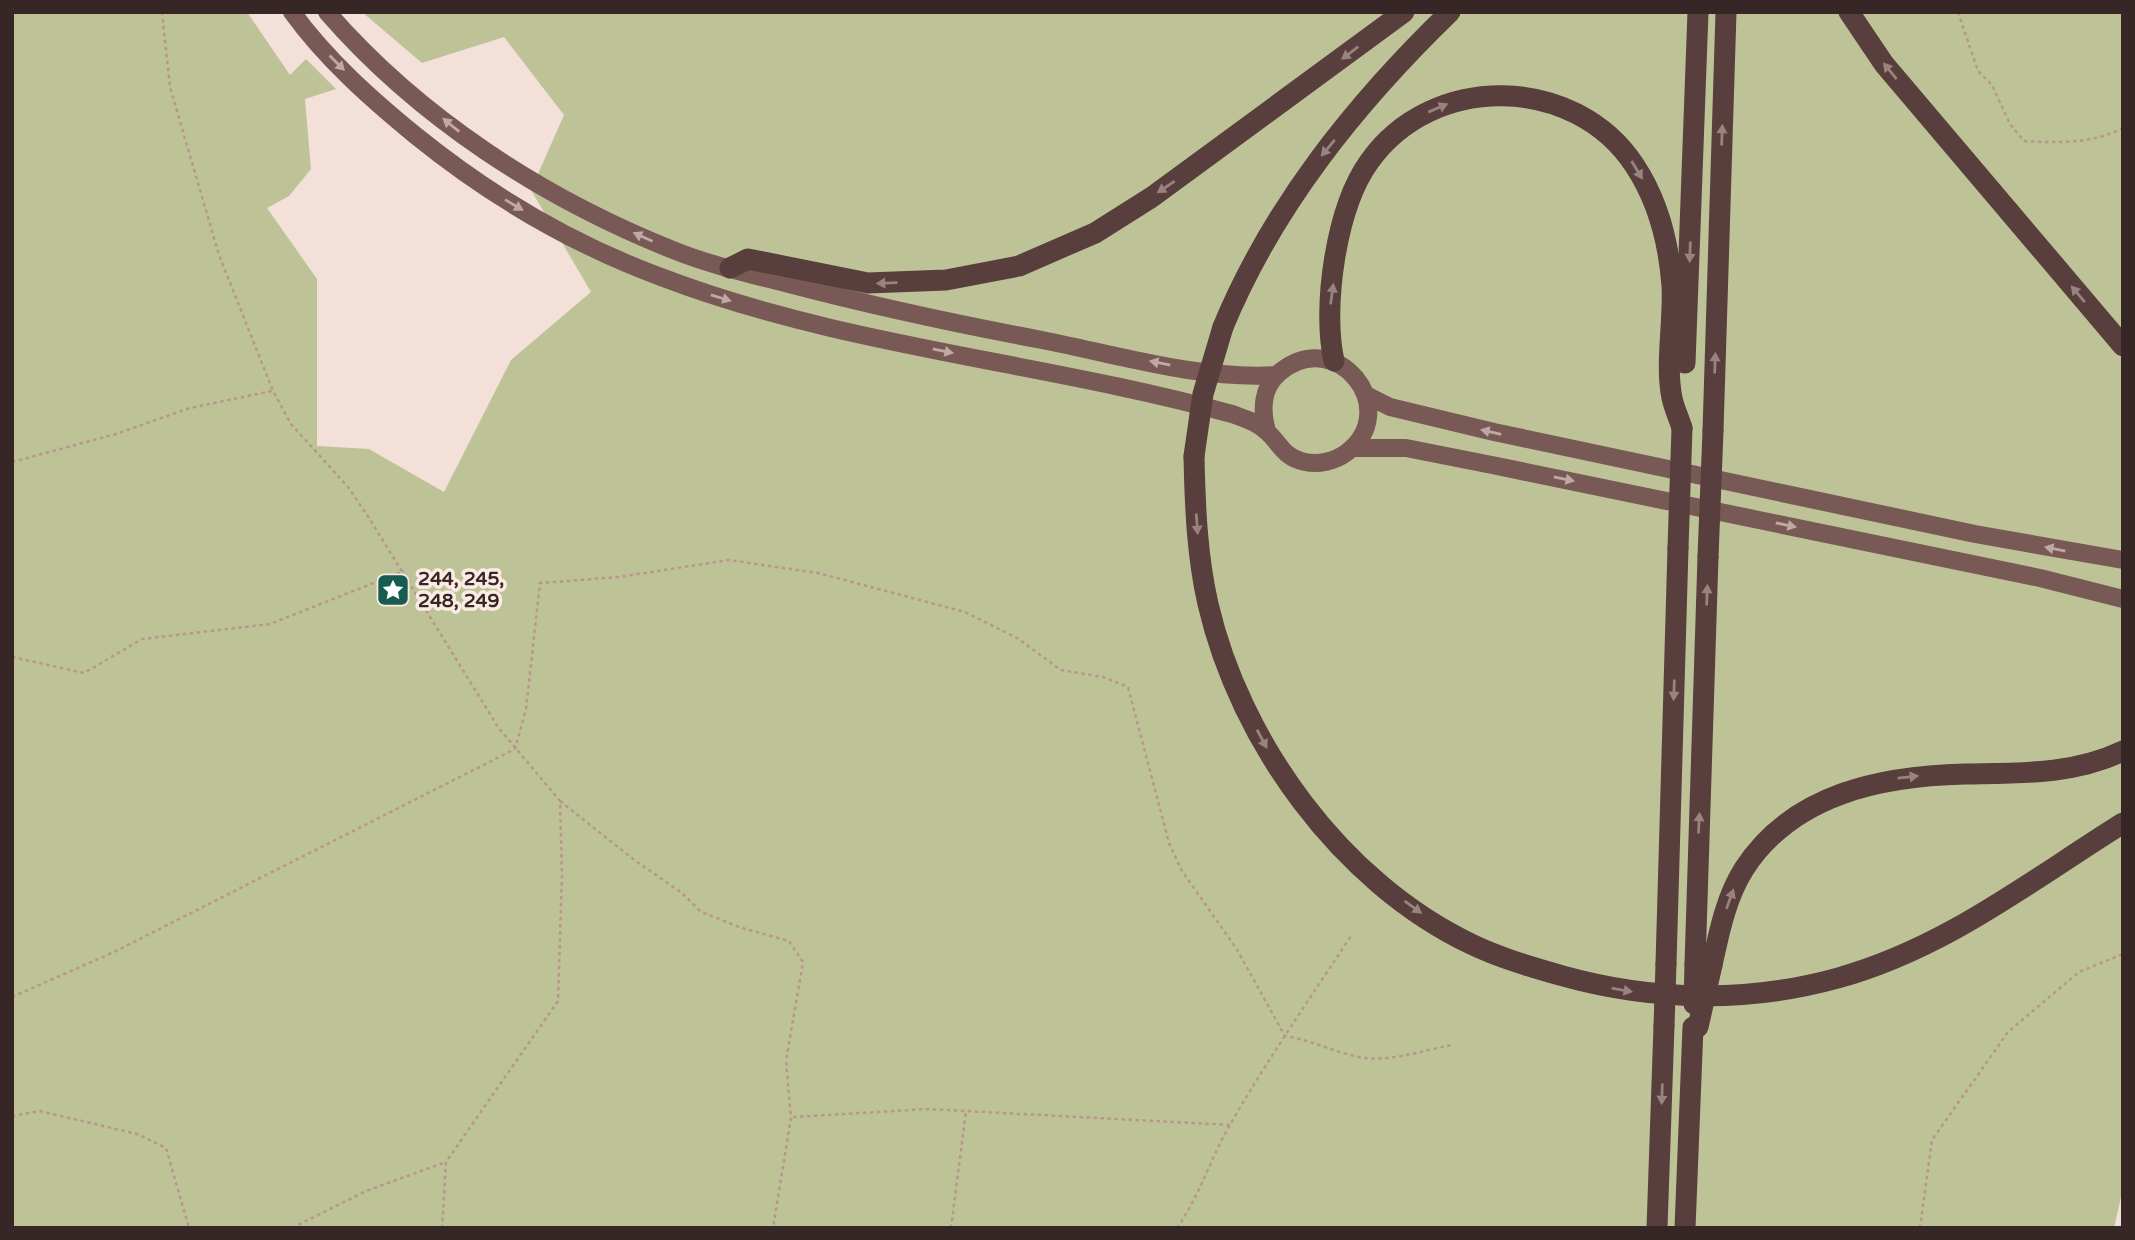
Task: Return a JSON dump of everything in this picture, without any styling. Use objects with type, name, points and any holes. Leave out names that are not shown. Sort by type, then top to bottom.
[{"type":"highway","points":[[730,268],[748,258],[816,275],[869,283],[946,280],[1019,266],[1095,233],[1152,197],[1404,12]]},
{"type":"highway","points":[[1450,12],[1357,114],[1293,194],[1248,270],[1223,327],[1203,394],[1194,456],[1198,535],[1208,604],[1225,659],[1246,710],[1278,769],[1322,828],[1386,887],[1435,923],[1470,944],[1522,964],[1600,986],[1639,993],[1735,996],[1781,991],[1839,978],[1898,957],[1959,929],[2123,823]]},
{"type":"highway","points":[[1657,1228],[1698,12]]},
{"type":"highway","points":[[1685,1228],[1695,1032],[1703,965],[1708,558],[1726,12]]},
{"type":"highway","points":[[1849,12],[1884,64],[2123,346]]},
{"type":"highway","points":[[1334,361],[1329,323],[1336,261],[1346,212],[1369,162],[1403,127],[1445,104],[1494,94],[1542,100],[1576,113],[1613,140],[1635,166],[1651,196],[1668,255],[1672,286],[1671,396],[1682,428]]},
{"type":"highway","points":[[1703,965],[1743,870],[1778,832],[1822,802],[1857,787],[1896,778],[2062,770],[2095,762],[2123,751]]},
{"type":"main road","points":[[292,12],[332,58],[380,106],[435,151],[520,208],[615,258],[674,282],[773,313],[1192,403],[1250,420],[1267,431],[1283,451],[1305,462],[1330,461],[1352,449],[1360,440],[1368,418],[1366,395]]},
{"type":"main road","points":[[327,12],[398,83],[495,158],[628,230],[674,250],[730,268],[860,302],[1010,334],[1233,375],[1277,375],[1303,360],[1334,361],[1348,369],[1366,395],[1390,407],[1494,432],[1975,534],[2123,560]]},
{"type":"main road","points":[[1267,431],[1263,408],[1265,396],[1277,375]]},
{"type":"main road","points":[[1352,449],[1387,446],[1449,457],[2040,578],[2123,599]]},
{"type":"path","points":[[162,12],[170,87],[219,255],[273,391],[291,424],[348,487],[404,571],[514,749],[560,801],[682,893],[701,912],[742,928],[789,941],[803,962],[786,1061],[791,1118],[773,1228]]},
{"type":"path","points":[[1958,12],[1978,71],[1992,85],[2010,124],[2024,141],[2077,141],[2107,137],[2123,128]]},
{"type":"path","points":[[12,462],[116,434],[190,408],[273,391]]},
{"type":"path","points":[[12,997],[114,952],[514,749],[526,709],[540,583],[619,578],[729,560],[818,573],[965,612],[1017,638],[1061,670],[1103,677],[1128,687],[1169,843],[1182,871],[1236,948],[1285,1037]]},
{"type":"path","points":[[12,657],[84,673],[142,639],[270,624],[404,571]]},
{"type":"path","points":[[442,1228],[446,1162],[558,1001],[562,874],[560,801]]},
{"type":"path","points":[[1177,1228],[1195,1202],[1230,1125],[1350,936]]},
{"type":"path","points":[[1920,1228],[1932,1140],[2008,1032],[2079,972],[2123,954]]},
{"type":"path","points":[[1285,1037],[1307,1040],[1361,1057],[1393,1056],[1452,1045]]},
{"type":"path","points":[[791,1118],[928,1109],[1230,1125]]},
{"type":"path","points":[[12,1116],[40,1111],[137,1135],[166,1148],[189,1228]]},
{"type":"path","points":[[951,1228],[966,1111]]},
{"type":"path","points":[[292,1228],[366,1191],[446,1162]]},
{"type":"green space","points":[[12,12],[247,12],[290,75],[306,59],[336,89],[305,99],[311,169],[289,196],[267,208],[317,279],[317,446],[369,449],[444,492],[511,360],[591,292],[531,190],[564,115],[504,37],[422,63],[362,12],[2123,12],[2123,1188],[2114,1228],[12,1228]]},
{"type":"place","name":"244, 245, 248, 249","points":[[393,590]]}]
